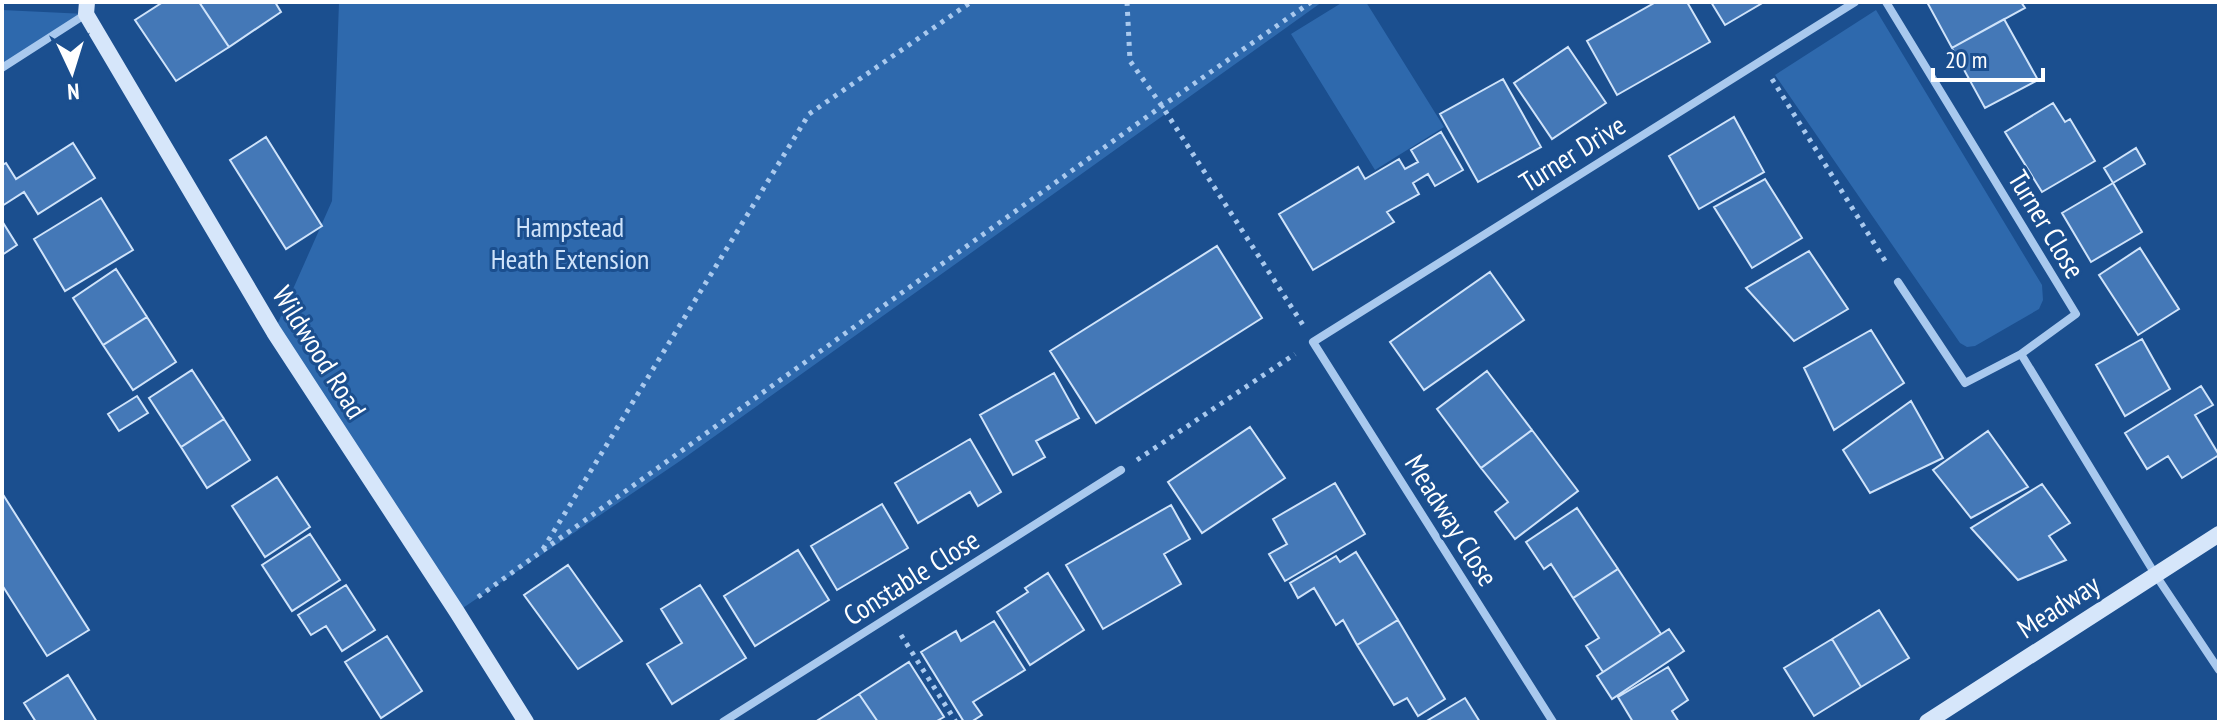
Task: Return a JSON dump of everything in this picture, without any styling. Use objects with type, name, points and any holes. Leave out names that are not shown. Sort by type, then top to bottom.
[{"type":"street","name":"Turner Drive","points":[[1313,342],[1855,2]]},
{"type":"street","name":"Turner Close","points":[[1886,2],[2076,314],[2021,354]]},
{"type":"street","points":[[2,68],[86,8]]},
{"type":"street","name":"Wildwood Road","points":[[86,8],[274,332],[526,722]]},
{"type":"street","points":[[1898,282],[1965,383],[2021,354],[2155,574],[2219,670]]},
{"type":"street","name":"Meadway Close","points":[[1313,342],[1553,722]]},
{"type":"street","name":"Constable Close","points":[[723,722],[1121,470]]},
{"type":"street","name":"Meadway","points":[[1927,722],[2219,534]]},
{"type":"path","points":[[542,551],[809,114],[971,2]]},
{"type":"path","points":[[1121,470],[1313,342],[1130,61],[1127,2]]},
{"type":"path","points":[[457,612],[1311,2]]},
{"type":"path","points":[[1761,61],[1898,282]]},
{"type":"path","points":[[889,617],[956,722]]},
{"type":"green space","name":"Hampstead Heath Extension","points":[[339,2],[1322,2],[680,461],[457,612],[274,332],[332,201]]},
{"type":"green space","points":[[1343,2],[1366,2],[1444,127],[1375,170],[1291,34]]},
{"type":"green space","points":[[2,10],[86,14],[2,68]]},
{"type":"green space","points":[[1876,10],[2042,285],[2043,300],[2039,309],[1975,346],[1967,347],[1960,343],[1775,75]]},
{"type":"building","points":[[163,2],[199,2],[229,47],[176,81],[135,20]]},
{"type":"building","points":[[199,2],[275,2],[281,12],[229,47]]},
{"type":"building","points":[[1656,2],[1687,2],[1710,42],[1617,95],[1587,41]]},
{"type":"building","points":[[1711,2],[1764,2],[1725,25]]},
{"type":"building","points":[[1927,2],[2021,2],[2025,8],[1952,48]]},
{"type":"building","points":[[2004,19],[2038,80],[1985,108],[1952,48]]},
{"type":"building","points":[[1568,47],[1606,103],[1552,139],[1514,83]]},
{"type":"building","points":[[1503,79],[1541,147],[1478,182],[1440,114]]},
{"type":"building","points":[[2053,103],[2065,122],[2070,119],[2095,161],[2042,192],[2005,132]]},
{"type":"building","points":[[1734,117],[1764,172],[1699,209],[1669,156]]},
{"type":"building","points":[[1441,132],[1463,170],[1435,186],[1428,174],[1413,183],[1419,194],[1387,212],[1394,222],[1313,270],[1279,214],[1358,167],[1365,179],[1399,159],[1405,169],[1418,162],[1411,150]]},
{"type":"building","points":[[266,137],[322,226],[286,249],[230,160]]},
{"type":"building","points":[[73,143],[95,178],[38,214],[24,192],[2,206],[2,165],[6,163],[16,179]]},
{"type":"building","points":[[2136,148],[2145,164],[2113,183],[2104,168]]},
{"type":"building","points":[[1765,179],[1802,238],[1752,268],[1714,207]]},
{"type":"building","points":[[2113,183],[2142,232],[2091,262],[2062,213]]},
{"type":"building","points":[[101,198],[133,250],[65,291],[34,239]]},
{"type":"building","points":[[2,221],[17,245],[2,255]]},
{"type":"building","points":[[1217,246],[1262,318],[1096,423],[1050,351]]},
{"type":"building","points":[[2140,248],[2179,309],[2138,335],[2099,275]]},
{"type":"building","points":[[1809,251],[1848,309],[1794,341],[1746,288]]},
{"type":"building","points":[[116,269],[147,317],[103,345],[73,298]]},
{"type":"building","points":[[1490,272],[1524,320],[1424,390],[1390,342]]},
{"type":"building","points":[[147,317],[176,362],[133,390],[103,345]]},
{"type":"building","points":[[1871,330],[1904,383],[1834,430],[1804,368]]},
{"type":"building","points":[[2142,339],[2170,389],[2125,416],[2096,365]]},
{"type":"building","points":[[192,370],[224,419],[181,447],[149,398]]},
{"type":"building","points":[[1487,371],[1532,430],[1481,468],[1437,409]]},
{"type":"building","points":[[1054,373],[1079,418],[1036,441],[1045,457],[1013,475],[980,415]]},
{"type":"building","points":[[2201,386],[2213,405],[2195,415],[2219,455],[2182,478],[2168,456],[2147,469],[2125,433]]},
{"type":"building","points":[[137,396],[148,413],[119,431],[108,414]]},
{"type":"building","points":[[1911,401],[1943,458],[1870,493],[1843,450]]},
{"type":"building","points":[[224,419],[250,460],[207,488],[181,447]]},
{"type":"building","points":[[1250,427],[1285,478],[1202,533],[1168,482]]},
{"type":"building","points":[[1532,430],[1578,491],[1515,539],[1495,512],[1508,502],[1481,468]]},
{"type":"building","points":[[1988,431],[2028,487],[1971,518],[1933,470]]},
{"type":"building","points":[[970,439],[1001,492],[978,506],[970,492],[918,523],[895,483]]},
{"type":"building","points":[[277,477],[310,527],[265,557],[232,506]]},
{"type":"building","points":[[1335,483],[1365,534],[1285,581],[1269,554],[1287,544],[1273,519]]},
{"type":"building","points":[[2042,484],[2070,523],[2049,536],[2066,560],[2018,580],[1971,528]]},
{"type":"building","points":[[2,493],[89,630],[47,656],[2,585]]},
{"type":"building","points":[[882,504],[908,548],[837,590],[811,546]]},
{"type":"building","points":[[1171,505],[1190,539],[1164,554],[1181,584],[1103,629],[1066,565]]},
{"type":"building","points":[[1577,508],[1618,569],[1573,598],[1551,564],[1544,569],[1526,542]]},
{"type":"building","points":[[310,534],[340,580],[292,611],[262,565]]},
{"type":"building","points":[[798,550],[829,600],[755,646],[724,596]]},
{"type":"building","points":[[1356,552],[1398,620],[1357,645],[1343,620],[1336,625],[1314,588],[1298,598],[1290,583],[1336,556],[1340,562]]},
{"type":"building","points":[[568,565],[622,641],[578,669],[524,595]]},
{"type":"building","points":[[1618,569],[1661,634],[1603,672],[1586,646],[1599,638],[1573,598]]},
{"type":"building","points":[[1048,573],[1084,630],[1030,665],[997,612],[1028,592],[1025,588]]},
{"type":"building","points":[[346,585],[375,630],[342,651],[326,626],[311,635],[298,615]]},
{"type":"building","points":[[700,585],[746,658],[672,704],[647,664],[682,643],[661,609]]},
{"type":"building","points":[[1879,610],[1909,658],[1861,687],[1832,639]]},
{"type":"building","points":[[1398,620],[1445,699],[1418,716],[1407,698],[1394,705],[1357,645]]},
{"type":"building","points":[[994,621],[1025,670],[973,702],[982,715],[971,722],[964,722],[921,652],[956,631],[961,641]]},
{"type":"building","points":[[1669,629],[1684,651],[1612,699],[1597,676]]},
{"type":"building","points":[[387,636],[422,691],[381,718],[345,662]]},
{"type":"building","points":[[1832,639],[1861,687],[1814,716],[1784,668]]},
{"type":"building","points":[[909,662],[944,717],[935,722],[878,722],[859,694]]},
{"type":"building","points":[[1668,667],[1688,700],[1672,711],[1679,722],[1633,722],[1618,697]]},
{"type":"building","points":[[68,675],[97,722],[36,722],[24,703]]},
{"type":"building","points":[[859,694],[878,722],[815,722]]},
{"type":"building","points":[[1465,698],[1480,722],[1425,722]]}]
